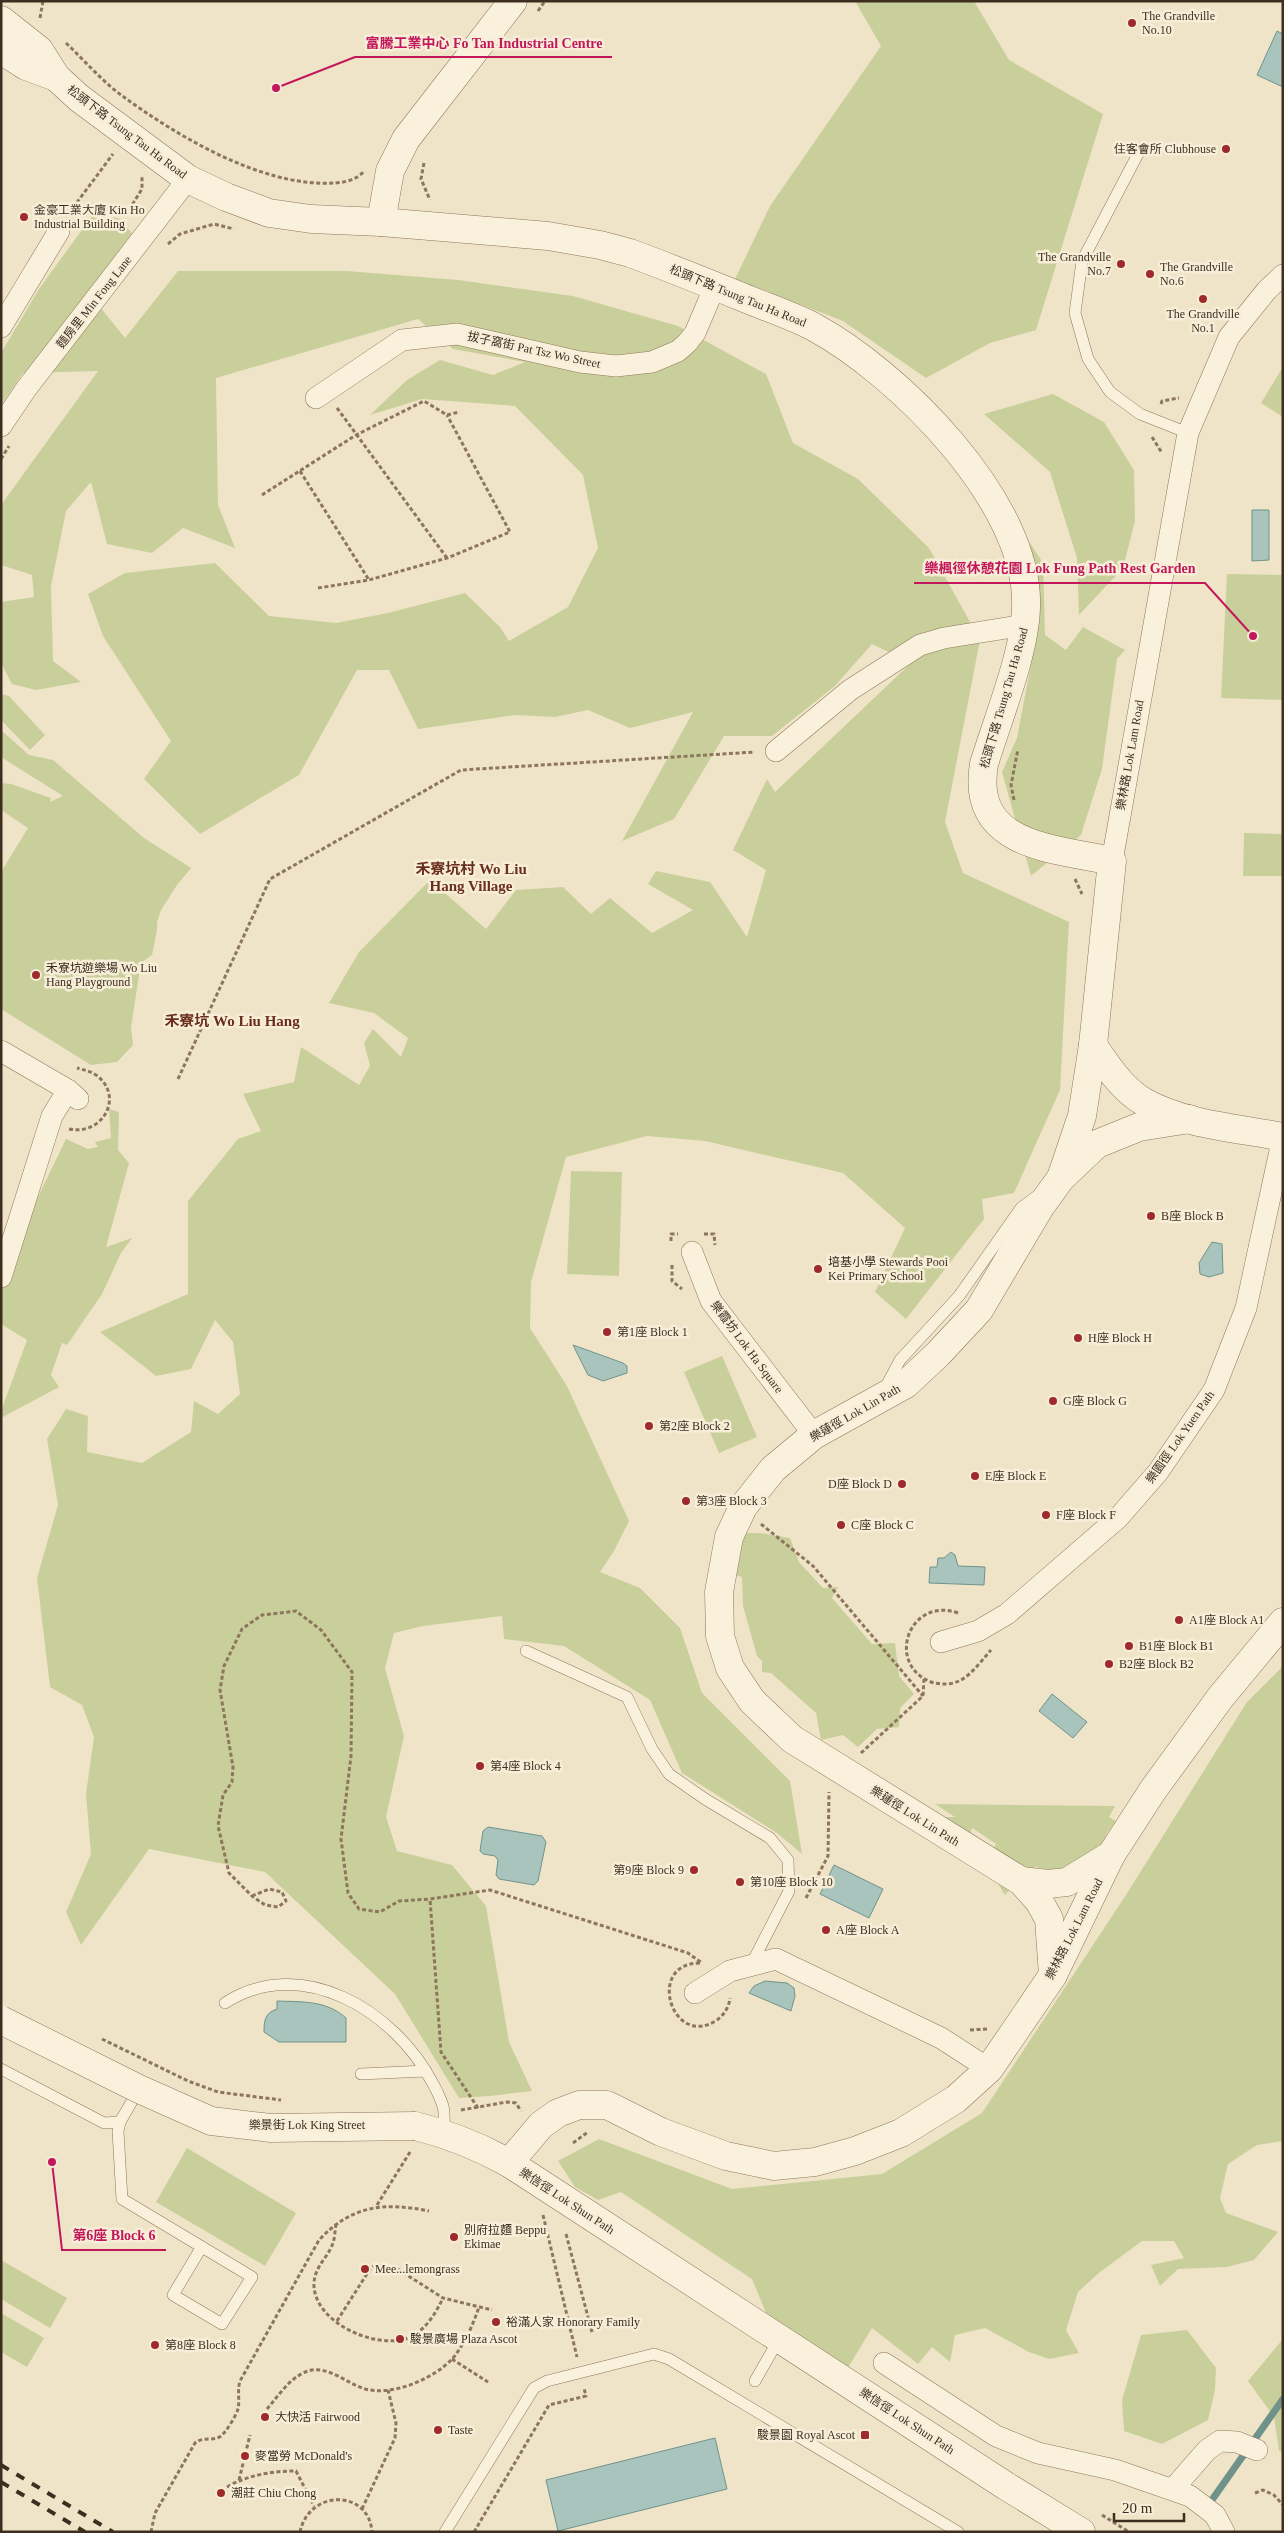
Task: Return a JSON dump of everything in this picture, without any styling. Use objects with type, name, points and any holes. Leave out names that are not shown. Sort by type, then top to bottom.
[{"type":"street","points":[[381,222],[390,171],[406,139],[523,9]]},
{"type":"street","name":"松頭下路 Tsung Tau Ha Road","points":[[1,20],[39,50],[56,77],[93,109],[188,179],[226,197],[269,213],[311,219],[517,232],[573,239],[630,253],[790,316],[834,340],[902,393],[939,430],[987,492],[1011,534],[1024,578],[1025,625],[982,775],[984,800],[994,821],[1012,836],[1038,845],[1112,860]]},
{"type":"street","name":"松頭下路 Tsung Tau Ha Road","points":[[1,50],[26,66],[56,77]]},
{"type":"street","name":"麵房里 Min Fong Lane","points":[[6,435],[32,382],[188,179]]},
{"type":"street","points":[[1,327],[59,230]]},
{"type":"street","name":"樂林路 Lok Lam Road","points":[[1093,1045],[1112,860],[1188,433],[1229,338],[1267,290],[1283,275]]},
{"type":"street","name":"拔子窩街 Pat Tsz Wo Street","points":[[321,395],[402,340],[457,334],[580,362],[616,366],[652,362],[678,351],[687,343],[698,327],[715,286]]},
{"type":"street","points":[[776,751],[850,690],[920,645],[944,638],[1025,625]]},
{"type":"street","points":[[1093,1045],[1114,1075],[1144,1102],[1190,1119],[1283,1137]]},
{"type":"street","name":"樂蓮徑 Lok Lin Path","points":[[1062,1178],[1082,1116],[1093,1045]]},
{"type":"street","points":[[1,1051],[73,1095],[52,1116],[1,1277]]},
{"type":"street","name":"樂蓮徑 Lok Lin Path","points":[[1053,1975],[1050,1919],[1040,1901],[1020,1881],[792,1739],[752,1702],[730,1668],[720,1636],[719,1592],[729,1537],[743,1507],[773,1469],[814,1434],[906,1384],[938,1354],[979,1310],[1040,1207],[1062,1178],[1096,1144],[1139,1127],[1190,1119]]},
{"type":"street","name":"樂園徑 Lok Yuen Path","points":[[941,1642],[978,1631],[1007,1614],[1111,1524],[1158,1472],[1214,1390],[1246,1308],[1283,1137]]},
{"type":"street","name":"樂霞坊 Lok Ha Square","points":[[695,1243],[711,1301],[814,1434]]},
{"type":"street","name":"樂林路 Lok Lam Road","points":[[988,2068],[1053,1975],[1111,1855],[1183,1747],[1283,1622]]},
{"type":"street","name":"樂蓮徑 Lok Lin Path","points":[[1020,1881],[1048,1884],[1067,1882],[1111,1855]]},
{"type":"street","points":[[695,1993],[730,1970],[752,1963],[776,1959],[942,2038],[988,2068]]},
{"type":"street","name":"樂景街 Lok King Street","points":[[1,2020],[138,2089],[211,2120],[242,2126],[413,2138],[444,2133],[472,2144],[508,2163]]},
{"type":"street","name":"樂信徑 Lok Shun Path","points":[[988,2068],[956,2099],[901,2133],[855,2151],[815,2162],[774,2166],[726,2156],[661,2132],[606,2105],[579,2105],[558,2113],[541,2125],[508,2163],[1081,2532]]},
{"type":"street","points":[[884,2363],[996,2436],[1038,2454],[1116,2470],[1172,2489],[1206,2507],[1215,2515],[1224,2532]]},
{"type":"street","points":[[1172,2489],[1206,2450],[1220,2440],[1237,2442],[1257,2450]]},
{"type":"lane","points":[[1139,152],[1082,261],[1075,313],[1088,359],[1110,392],[1140,414],[1188,433]]},
{"type":"lane","points":[[526,1651],[627,1697],[652,1749],[669,1774],[705,1799],[770,1838],[788,1860],[789,1890],[752,1963]]},
{"type":"lane","points":[[225,2003],[253,1988],[270,1985],[306,1987],[334,1994],[360,2005],[391,2027],[416,2055],[443,2106],[444,2133]]},
{"type":"lane","points":[[1,2070],[104,2123],[117,2141]]},
{"type":"lane","points":[[361,2074],[426,2071]]},
{"type":"lane","points":[[138,2089],[120,2122],[117,2141],[122,2200],[252,2277],[222,2324],[173,2295],[201,2248]]},
{"type":"lane","points":[[104,2123],[120,2122]]},
{"type":"lane","points":[[755,2381],[779,2339]]},
{"type":"lane","points":[[445,2532],[529,2393],[540,2384],[644,2356],[662,2356],[958,2532]]},
{"type":"path","points":[[43,1],[39,17],[46,24]]},
{"type":"path","points":[[523,9],[545,1]]},
{"type":"path","points":[[60,36],[120,94],[196,143],[242,164],[270,174],[313,184],[341,183],[360,176],[367,168]]},
{"type":"path","points":[[59,230],[74,204],[115,152],[108,146]]},
{"type":"path","points":[[425,156],[421,179],[431,202]]},
{"type":"path","points":[[142,171],[142,189],[132,205],[180,234]]},
{"type":"path","points":[[167,245],[180,234],[214,224],[238,230]]},
{"type":"path","points":[[321,395],[356,435],[447,558]]},
{"type":"path","points":[[262,495],[356,435],[424,401],[447,415],[510,532],[447,558],[369,580],[318,588]]},
{"type":"path","points":[[447,415],[459,412]]},
{"type":"path","points":[[1,459],[6,435]]},
{"type":"path","points":[[300,470],[369,580]]},
{"type":"path","points":[[1016,804],[1011,785],[1018,748]]},
{"type":"path","points":[[178,1079],[270,879],[461,770],[776,751]]},
{"type":"path","points":[[1074,877],[1083,895]]},
{"type":"path","points":[[672,1244],[671,1234],[680,1234]]},
{"type":"path","points":[[695,1243],[714,1234],[716,1251]]},
{"type":"path","points":[[672,1262],[672,1281],[685,1291]]},
{"type":"path","points":[[760,1523],[813,1566],[923,1696]]},
{"type":"path","points":[[959,1613],[941,1610],[932,1611],[916,1622],[910,1630],[907,1640],[909,1662],[924,1678],[945,1684],[962,1680],[995,1646]]},
{"type":"path","points":[[252,1896],[269,1890],[282,1892],[286,1901],[278,1907],[266,1904],[252,1896],[229,1873],[218,1826],[223,1795],[232,1782],[233,1767],[220,1690],[224,1666],[242,1629],[262,1615],[296,1611],[321,1630],[352,1672],[351,1756],[341,1839],[348,1893],[359,1909],[380,1912],[399,1901],[430,1899],[490,1890],[688,1953],[702,1963]]},
{"type":"path","points":[[856,1757],[923,1696],[924,1678]]},
{"type":"path","points":[[828,1856],[829,1789]]},
{"type":"path","points":[[430,1899],[441,2052],[478,2108]]},
{"type":"path","points":[[709,1959],[702,1963],[691,1964],[682,1968],[671,1982],[669,1999],[676,2015],[682,2020],[695,2025],[714,2022],[726,2010],[730,1992]]},
{"type":"path","points":[[966,2029],[991,2029]]},
{"type":"path","points":[[98,2038],[188,2081],[218,2092],[289,2101]]},
{"type":"path","points":[[443,2106],[464,2111],[496,2103],[516,2103],[522,2112],[525,2107]]},
{"type":"path","points":[[573,2143],[592,2131]]},
{"type":"path","points":[[377,2206],[413,2138]]},
{"type":"path","points":[[151,2532],[155,2513],[195,2443],[200,2439],[222,2436],[238,2409],[236,2391],[244,2372],[319,2240],[336,2223],[352,2214],[377,2206],[398,2206],[429,2211]]},
{"type":"path","points":[[474,2532],[549,2405],[586,2396],[542,2211]]},
{"type":"path","points":[[336,2223],[333,2244],[320,2262],[314,2286],[317,2301],[326,2314],[362,2335],[378,2339],[404,2339],[415,2334],[427,2324],[443,2298]]},
{"type":"path","points":[[566,2234],[592,2332]]},
{"type":"path","points":[[337,2321],[366,2275],[375,2265],[396,2268],[443,2298],[492,2310]]},
{"type":"path","points":[[267,2409],[301,2373],[315,2369],[326,2371],[364,2389],[388,2390],[431,2374],[452,2359],[465,2340],[479,2308]]},
{"type":"path","points":[[452,2359],[488,2382]]},
{"type":"path","points":[[362,2509],[395,2438],[396,2423],[388,2390]]},
{"type":"path","points":[[239,2480],[250,2435]]},
{"type":"path","points":[[227,2487],[239,2480],[266,2473],[296,2471],[314,2506]]},
{"type":"path","points":[[1255,2493],[1263,2490],[1268,2492],[1283,2505]]},
{"type":"path","points":[[300,2532],[307,2513],[314,2506],[334,2499],[344,2500],[362,2509],[368,2518],[372,2532]]},
{"type":"green space","points":[[855,1],[974,1],[1009,60],[1103,114],[1036,330],[990,343],[926,378],[843,321],[735,279],[770,206],[881,46]]},
{"type":"green space","points":[[92,216],[118,218],[132,233],[88,292],[125,338],[178,271],[347,271],[458,280],[573,296],[678,326],[766,374],[793,443],[858,479],[929,548],[980,640],[945,822],[963,873],[1069,922],[1060,1090],[1014,1193],[982,1199],[984,1219],[906,1319],[875,1292],[905,1228],[843,1173],[705,1141],[647,1136],[566,1157],[531,1282],[530,1328],[567,1386],[629,1521],[614,1551],[600,1572],[640,1588],[680,1628],[702,1693],[790,1781],[802,1854],[777,1833],[682,1773],[650,1700],[564,1646],[504,1639],[502,1616],[423,1626],[394,1633],[385,1668],[404,1736],[386,1817],[397,1851],[452,1865],[486,1906],[509,2042],[532,2091],[459,2098],[395,1994],[265,1872],[149,1849],[81,1945],[66,1912],[91,1854],[86,1794],[94,1737],[82,1705],[50,1687],[37,1578],[58,1505],[47,1439],[66,1409],[88,1416],[87,1452],[142,1463],[191,1432],[194,1401],[218,1414],[240,1394],[233,1342],[215,1320],[191,1369],[156,1376],[100,1332],[188,1294],[188,1201],[238,1139],[261,1131],[243,1094],[294,1082],[301,1047],[359,1085],[370,1066],[364,1043],[373,1029],[401,1057],[408,1038],[374,1013],[329,1003],[359,952],[430,880],[486,929],[516,890],[563,887],[591,914],[610,898],[652,933],[693,910],[648,884],[656,871],[710,882],[747,937],[766,870],[733,850],[767,779],[775,792],[911,663],[872,644],[835,686],[772,736],[724,736],[674,819],[622,841],[693,712],[630,728],[588,710],[555,717],[516,715],[418,729],[389,670],[357,670],[299,775],[200,834],[144,779],[171,741],[103,636],[88,594],[125,573],[215,563],[269,616],[336,623],[388,613],[465,593],[500,627],[509,641],[568,607],[598,548],[583,475],[515,406],[422,399],[370,415],[407,380],[440,360],[493,375],[525,362],[453,349],[418,319],[216,378],[218,505],[235,548],[183,528],[152,553],[107,544],[91,482],[66,511],[51,586],[53,661],[81,682],[36,690],[12,684],[1,663],[1,602],[34,597],[32,575],[1,565],[1,505],[98,371],[23,373],[1,405],[1,353],[39,289]]},
{"type":"green space","points":[[1281,370],[1283,371],[1283,417],[1261,403]]},
{"type":"green space","points":[[1053,394],[1104,422],[1134,470],[1135,521],[1123,568],[1079,615],[1077,558],[1050,472],[984,414]]},
{"type":"green space","points":[[1021,529],[1043,563],[1045,635],[1066,650],[1083,627],[1125,650],[1117,659],[1102,769],[1081,835],[1031,876],[1002,772],[1017,738],[1034,648]]},
{"type":"green space","points":[[1227,574],[1283,575],[1283,700],[1221,698]]},
{"type":"green space","points":[[1,694],[9,696],[45,735],[30,750],[1,720]]},
{"type":"green space","name":"禾寮坑遊樂場 Wo Liu Hang Playground","points":[[1,730],[29,755],[53,760],[144,838],[191,868],[177,885],[161,910],[157,922],[152,955],[142,962],[140,968],[131,1028],[133,1045],[117,1062],[91,1065],[1,1009],[1,872],[28,828],[1,810],[1,783],[11,784],[51,798],[50,802],[63,796],[1,757]]},
{"type":"green space","points":[[1244,833],[1283,834],[1283,876],[1243,876]]},
{"type":"green space","points":[[109,1109],[119,1112],[118,1150],[129,1163],[106,1247],[132,1238],[121,1253],[102,1294],[67,1345],[62,1343],[51,1375],[59,1387],[1,1418],[1,1411],[27,1340],[1,1324],[1,1266],[20,1234],[66,1139],[88,1149],[98,1147],[95,1142],[111,1138]]},
{"type":"green space","points":[[571,1171],[622,1172],[619,1276],[567,1274]]},
{"type":"green space","points":[[722,1356],[757,1437],[719,1453],[684,1372]]},
{"type":"green space","points":[[741,1533],[760,1533],[790,1538],[799,1562],[823,1588],[838,1587],[832,1598],[872,1644],[895,1643],[899,1676],[914,1694],[900,1708],[899,1727],[877,1729],[858,1747],[843,1735],[821,1740],[816,1713],[771,1673],[762,1672],[762,1661],[757,1656],[743,1606],[742,1577],[731,1574]]},
{"type":"green space","points":[[1283,1666],[1283,2141],[1257,2145],[1228,2164],[1220,2198],[1226,2213],[1278,2232],[1254,2260],[1227,2267],[1178,2269],[1160,2286],[1151,2265],[1184,2258],[1174,2241],[1142,2241],[1100,2272],[1078,2292],[1066,2330],[1079,2353],[1049,2359],[1029,2352],[985,2328],[955,2335],[950,2362],[932,2347],[918,2364],[872,2328],[843,2376],[776,2337],[752,2279],[621,2192],[598,2200],[575,2187],[558,2161],[599,2139],[732,2189],[882,2174],[982,2113],[1124,1898],[1247,1702]]},
{"type":"green space","points":[[935,1804],[1115,1806],[1109,1817],[1116,1821],[1107,1833],[1101,1849],[1060,1894],[1045,1869],[1035,1867],[1024,1873],[1005,1895],[992,1870],[991,1858],[996,1844],[972,1828],[969,1837],[933,1817],[955,1817]]},
{"type":"green space","points":[[187,2148],[296,2213],[265,2266],[156,2202]]},
{"type":"green space","points":[[1,2260],[67,2298],[50,2328],[1,2299]]},
{"type":"green space","points":[[1,2313],[44,2338],[27,2367],[1,2352]]},
{"type":"green space","points":[[1187,2330],[1216,2368],[1215,2390],[1208,2420],[1162,2444],[1124,2431],[1122,2400],[1141,2335]]},
{"type":"green space","points":[[1283,2339],[1283,2452],[1279,2451],[1274,2417],[1248,2381]]},
{"type":"water","points":[[1277,31],[1283,34],[1283,87],[1257,75]]},
{"type":"water","points":[[1252,510],[1269,510],[1269,560],[1252,561]]},
{"type":"water","points":[[1212,1242],[1222,1244],[1223,1273],[1209,1277],[1200,1274],[1199,1263]]},
{"type":"water","points":[[573,1345],[623,1363],[627,1366],[627,1373],[603,1381],[588,1375]]},
{"type":"water","points":[[951,1552],[955,1555],[958,1566],[985,1567],[984,1585],[929,1583],[930,1567],[937,1567],[938,1558],[944,1558]]},
{"type":"water","points":[[1052,1694],[1087,1722],[1073,1738],[1039,1711]]},
{"type":"water","points":[[488,1827],[542,1836],[546,1842],[538,1881],[534,1885],[499,1879],[496,1875],[498,1860],[495,1856],[483,1854],[480,1851],[483,1831]]},
{"type":"water","points":[[834,1865],[883,1889],[869,1918],[820,1894]]},
{"type":"water","points":[[765,1981],[787,1983],[794,1988],[795,1996],[791,2011],[749,1993],[754,1986]]},
{"type":"water","points":[[277,2001],[313,2003],[338,2012],[346,2018],[346,2042],[279,2042],[264,2032],[266,2018],[277,2009]]},
{"type":"water","points":[[715,2438],[727,2489],[558,2531],[546,2480]]},
{"type":"waterway","points":[[1207,2507],[1283,2399]]},
{"type":"railway","points":[[1,2465],[113,2532]]},
{"type":"railway","points":[[1,2482],[85,2532]]},
{"type":"place","name":"The Grandville No.10","points":[[1132,23]]},
{"type":"place","name":"富騰工業中心 Fo Tan Industrial Centre","points":[[276,88]]},
{"type":"place","name":"住客會所 Clubhouse","points":[[1226,149]]},
{"type":"place","name":"金豪工業大廈 Kin Ho Industrial Building","points":[[24,217]]},
{"type":"place","name":"The Grandville No.7","points":[[1121,264]]},
{"type":"place","name":"The Grandville No.6","points":[[1150,274]]},
{"type":"place","name":"The Grandville No.1","points":[[1203,299]]},
{"type":"place","name":"樂楓徑休憩花園 Lok Fung Path Rest Garden","points":[[1253,636]]},
{"type":"place","name":"禾寮坑遊樂場 Wo Liu Hang Playground","points":[[36,975]]},
{"type":"place","name":"B座 Block B","points":[[1151,1216]]},
{"type":"place","name":"培基小學 Stewards Pooi Kei Primary School","points":[[818,1269]]},
{"type":"place","name":"第1座 Block 1","points":[[607,1332]]},
{"type":"place","name":"H座 Block H","points":[[1078,1338]]},
{"type":"place","name":"G座 Block G","points":[[1053,1401]]},
{"type":"place","name":"第2座 Block 2","points":[[649,1426]]},
{"type":"place","name":"E座 Block E","points":[[975,1476]]},
{"type":"place","name":"D座 Block D","points":[[902,1484]]},
{"type":"place","name":"第3座 Block 3","points":[[686,1501]]},
{"type":"place","name":"F座 Block F","points":[[1046,1515]]},
{"type":"place","name":"C座 Block C","points":[[841,1525]]},
{"type":"place","name":"A1座 Block A1","points":[[1179,1620]]},
{"type":"place","name":"B1座 Block B1","points":[[1129,1646]]},
{"type":"place","name":"B2座 Block B2","points":[[1109,1664]]},
{"type":"place","name":"第4座 Block 4","points":[[480,1766]]},
{"type":"place","name":"第9座 Block 9","points":[[694,1870]]},
{"type":"place","name":"第10座 Block 10","points":[[740,1882]]},
{"type":"place","name":"A座 Block A","points":[[826,1930]]},
{"type":"place","name":"第6座 Block 6","points":[[52,2162]]},
{"type":"place","name":"別府拉麵 Beppu Ekimae","points":[[454,2237]]},
{"type":"place","name":"Mee...lemongrass","points":[[365,2269]]},
{"type":"place","name":"裕滿人家 Honorary Family","points":[[496,2322]]},
{"type":"place","name":"駿景廣場 Plaza Ascot","points":[[400,2339]]},
{"type":"place","name":"第8座 Block 8","points":[[155,2345]]},
{"type":"place","name":"大快活 Fairwood","points":[[265,2417]]},
{"type":"place","name":"Taste","points":[[438,2430]]},
{"type":"place","name":"駿景園 Royal Ascot","points":[[865,2435]]},
{"type":"place","name":"麥當勞 McDonald's","points":[[245,2456]]},
{"type":"place","name":"潮莊 Chiu Chong","points":[[221,2493]]},
{"type":"district","name":"禾寮坑村 Wo Liu Hang Village","points":[[471,878]]},
{"type":"district","name":"禾寮坑 Wo Liu Hang","points":[[232,1021]]}]
